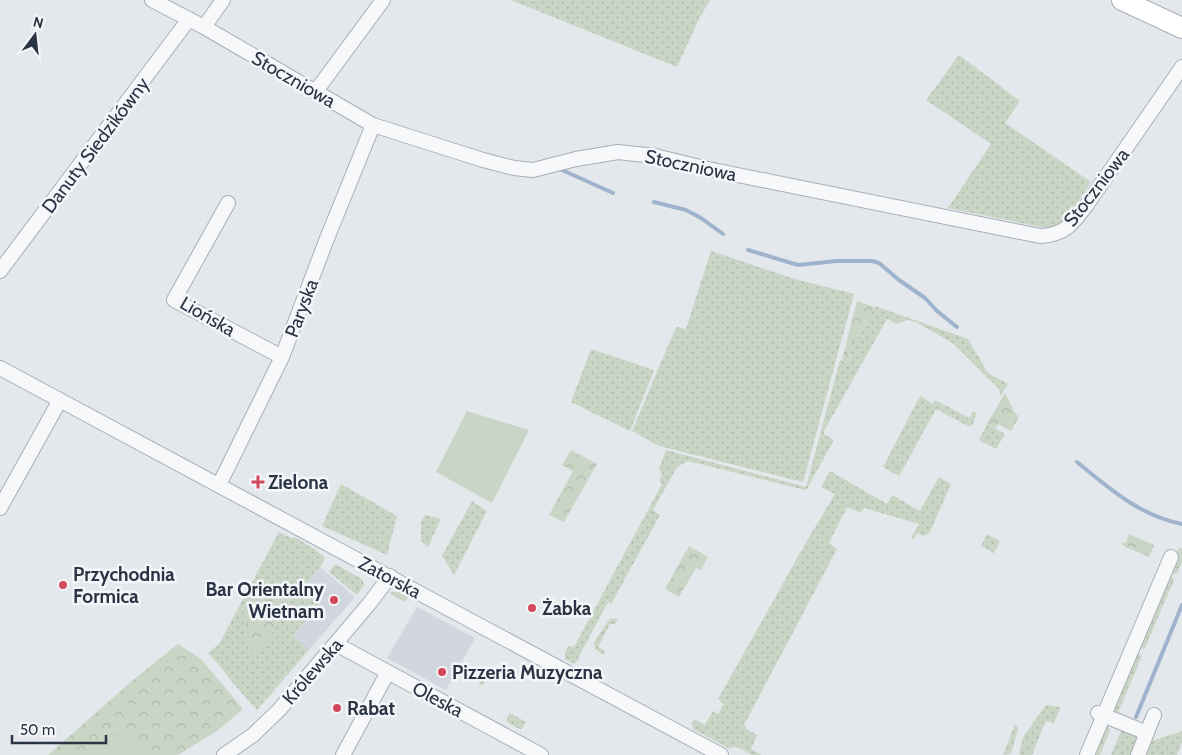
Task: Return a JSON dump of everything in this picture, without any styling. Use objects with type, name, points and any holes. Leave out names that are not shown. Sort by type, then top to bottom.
[{"type":"street","name":"Stoczniowa","points":[[152,0],[189,18],[373,125],[483,160],[514,168],[533,170],[576,159],[618,152],[655,156],[708,169],[1031,235],[1049,236],[1057,234],[1072,224],[1094,196],[1182,67]]},
{"type":"street","points":[[204,27],[223,0]]},
{"type":"street","points":[[316,91],[383,0]]},
{"type":"street","points":[[1122,0],[1182,28]]},
{"type":"street","name":"Danuty Siedzikówny","points":[[0,271],[189,18]]},
{"type":"street","name":"Paryska","points":[[219,485],[282,357],[373,125]]},
{"type":"street","name":"Liońska","points":[[228,204],[174,300],[282,357]]},
{"type":"street","name":"Zatorska","points":[[0,368],[721,755]]},
{"type":"street","points":[[0,508],[60,400]]},
{"type":"street","points":[[1087,755],[1101,714],[1171,556]]},
{"type":"street","name":"Królewska","points":[[224,755],[254,735],[266,723],[336,644],[390,576]]},
{"type":"street","name":"Oleska","points":[[336,644],[541,755]]},
{"type":"street","points":[[343,755],[388,672]]},
{"type":"street","points":[[1101,714],[1147,733]]},
{"type":"street","points":[[1138,755],[1154,715]]},
{"type":"shaded area","points":[[320,567],[355,597],[309,650],[292,635],[320,602],[303,587]]},
{"type":"shaded area","points":[[417,607],[475,638],[446,690],[387,658]]},
{"type":"green space","points":[[511,0],[710,0],[677,67]]},
{"type":"green space","points":[[959,55],[1020,101],[1005,123],[1091,182],[1064,223],[1054,227],[1041,227],[948,208],[991,144],[926,100]]},
{"type":"green space","points":[[711,251],[795,279],[854,294],[803,482],[659,446],[632,431],[676,327],[686,329]]},
{"type":"green space","points":[[857,301],[874,307],[852,347],[849,362],[842,360]]},
{"type":"green space","points":[[875,306],[968,339],[988,373],[1008,384],[1000,396],[999,389],[954,344],[916,322],[907,320],[897,324],[887,319],[824,431],[824,434],[834,440],[807,489],[688,461],[677,467],[653,510],[660,515],[611,604],[608,602],[575,664],[565,659],[565,652],[569,646],[574,647],[662,484],[659,481],[662,473],[659,469],[666,450],[806,487],[840,360],[849,362],[852,347]]},
{"type":"green space","points":[[591,349],[654,370],[630,431],[571,402]]},
{"type":"green space","points":[[1005,393],[1019,417],[1011,431],[998,424],[996,428],[987,424]]},
{"type":"green space","points":[[920,396],[933,404],[935,400],[969,418],[974,411],[977,414],[972,426],[968,426],[936,409],[899,476],[883,467]]},
{"type":"green space","points":[[467,411],[529,430],[492,503],[436,472]]},
{"type":"green space","points":[[987,424],[1005,434],[996,449],[979,440]]},
{"type":"green space","points":[[571,450],[597,464],[564,522],[549,515],[573,471],[562,465]]},
{"type":"green space","points":[[830,471],[887,504],[892,495],[920,511],[939,477],[951,484],[930,532],[924,536],[917,533],[914,540],[911,538],[919,524],[864,508],[861,513],[847,507],[829,543],[837,549],[744,725],[746,729],[757,735],[751,749],[762,755],[752,755],[737,747],[728,748],[693,729],[692,723],[694,719],[705,725],[713,711],[718,714],[724,704],[718,699],[835,494],[821,487]]},
{"type":"green space","points":[[341,484],[397,516],[387,555],[322,526]]},
{"type":"green space","points":[[472,501],[487,511],[454,575],[442,556]]},
{"type":"green space","points":[[425,515],[441,519],[428,547],[421,541],[421,522]]},
{"type":"green space","points":[[279,532],[291,538],[296,538],[325,558],[303,587],[321,601],[293,635],[309,650],[257,710],[208,653],[219,644]]},
{"type":"green space","points":[[987,534],[1000,541],[994,553],[981,546]]},
{"type":"green space","points":[[1129,534],[1154,545],[1149,557],[1122,545],[1123,542],[1126,543]]},
{"type":"green space","points":[[689,546],[708,557],[701,570],[696,568],[679,597],[665,589]]},
{"type":"green space","points":[[1179,547],[1182,549],[1182,562],[1175,574],[1169,572]]},
{"type":"green space","points":[[335,564],[362,579],[364,585],[357,595],[329,572]]},
{"type":"green space","points":[[1167,575],[1174,580],[1143,649],[1138,647]]},
{"type":"green space","points":[[266,593],[276,594],[282,602],[274,630],[262,649],[256,653],[249,652],[246,621],[249,604],[254,598]]},
{"type":"green space","points":[[389,593],[406,593],[411,596],[405,602]]},
{"type":"green space","points":[[611,618],[618,619],[615,624],[610,624],[598,647],[605,651],[603,654],[595,649],[594,643]]},
{"type":"green space","points":[[178,644],[201,659],[243,709],[217,731],[178,755],[48,755],[133,680]]},
{"type":"green space","points":[[1136,651],[1142,656],[1117,715],[1114,709]]},
{"type":"green space","points":[[486,668],[491,669],[482,686],[478,681],[478,675],[480,671]]},
{"type":"green space","points":[[1046,705],[1061,707],[1054,723],[1046,721],[1032,755],[1019,755],[1023,737]]},
{"type":"green space","points":[[510,713],[526,722],[521,730],[506,721]]},
{"type":"green space","points":[[1015,724],[1018,729],[1011,754],[1003,755]]},
{"type":"green space","points":[[1107,726],[1110,730],[1100,755],[1092,755]]},
{"type":"green space","points":[[1122,729],[1134,734],[1136,738],[1132,755],[1111,755]]},
{"type":"green space","points":[[1182,731],[1182,742],[1177,755],[1146,755],[1152,741]]},
{"type":"green space","points":[[122,732],[139,746],[132,755],[92,755]]},
{"type":"waterway","points":[[562,170],[613,193]]},
{"type":"waterway","points":[[654,202],[686,210],[723,234]]},
{"type":"waterway","points":[[748,250],[798,265],[836,261],[872,261],[879,263],[925,298],[937,311],[957,327]]},
{"type":"waterway","points":[[1077,462],[1113,491],[1139,508],[1152,515],[1182,524]]},
{"type":"waterway","points":[[1136,717],[1182,605]]},
{"type":"place","name":"Zielona","points":[[258,482]]},
{"type":"place","name":"Przychodnia Formica","points":[[63,585]]},
{"type":"place","name":"Bar Orientalny Wietnam","points":[[334,600]]},
{"type":"place","name":"Żabka","points":[[532,608]]},
{"type":"place","name":"Pizzeria Muzyczna","points":[[442,672]]},
{"type":"place","name":"Rabat","points":[[337,708]]}]
